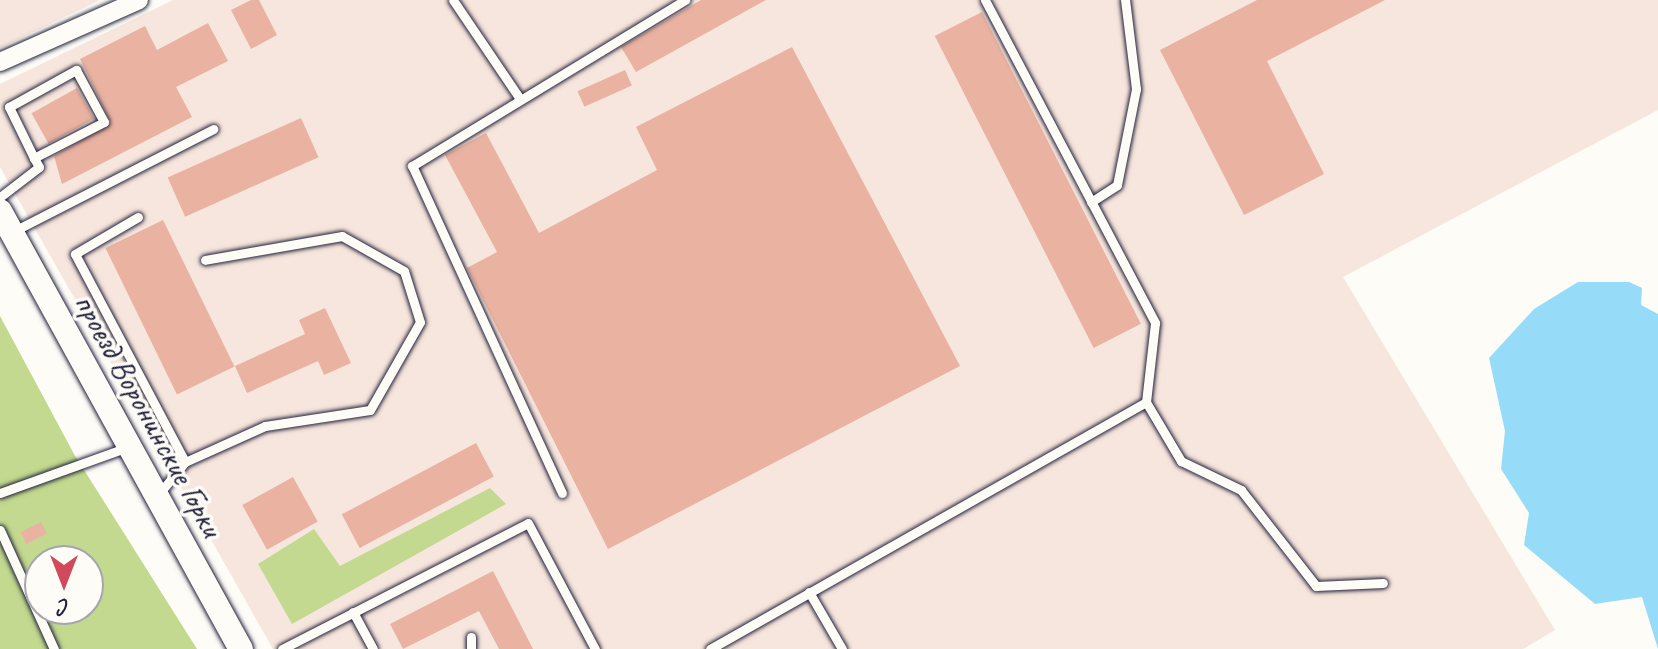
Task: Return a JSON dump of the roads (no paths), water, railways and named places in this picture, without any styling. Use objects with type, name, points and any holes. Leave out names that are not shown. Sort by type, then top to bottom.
[{"type":"street","points":[[0,62],[114,5],[139,0]]},
{"type":"street","name":"проезд Воронинские Горки","points":[[6,222],[241,649]]},
{"type":"lane","points":[[453,0],[520,99]]},
{"type":"lane","points":[[562,493],[412,166],[685,0]]},
{"type":"lane","points":[[985,0],[1155,323],[1146,402],[1181,461],[1241,490],[1316,586],[1383,583]]},
{"type":"lane","points":[[1091,202],[1117,185],[1136,89],[1125,0]]},
{"type":"lane","points":[[0,197],[39,167],[34,158],[9,107],[76,70],[104,122],[34,158]]},
{"type":"lane","points":[[6,222],[213,129]]},
{"type":"lane","points":[[138,217],[75,254],[185,462]]},
{"type":"lane","points":[[156,497],[185,462],[265,426],[370,410],[420,322],[404,271],[342,236],[205,260]]},
{"type":"lane","points":[[710,649],[1146,402]]},
{"type":"lane","points":[[0,493],[128,447]]},
{"type":"lane","points":[[282,649],[528,523],[595,649]]},
{"type":"lane","points":[[0,530],[54,649]]},
{"type":"lane","points":[[809,592],[842,649]]},
{"type":"lane","points":[[353,612],[373,649]]},
{"type":"lane","points":[[471,637],[471,649]]},
{"type":"water","points":[[1578,282],[1629,282],[1642,288],[1641,305],[1658,314],[1658,649],[1642,597],[1595,604],[1524,545],[1529,513],[1501,469],[1505,431],[1489,358],[1534,309]]}]
